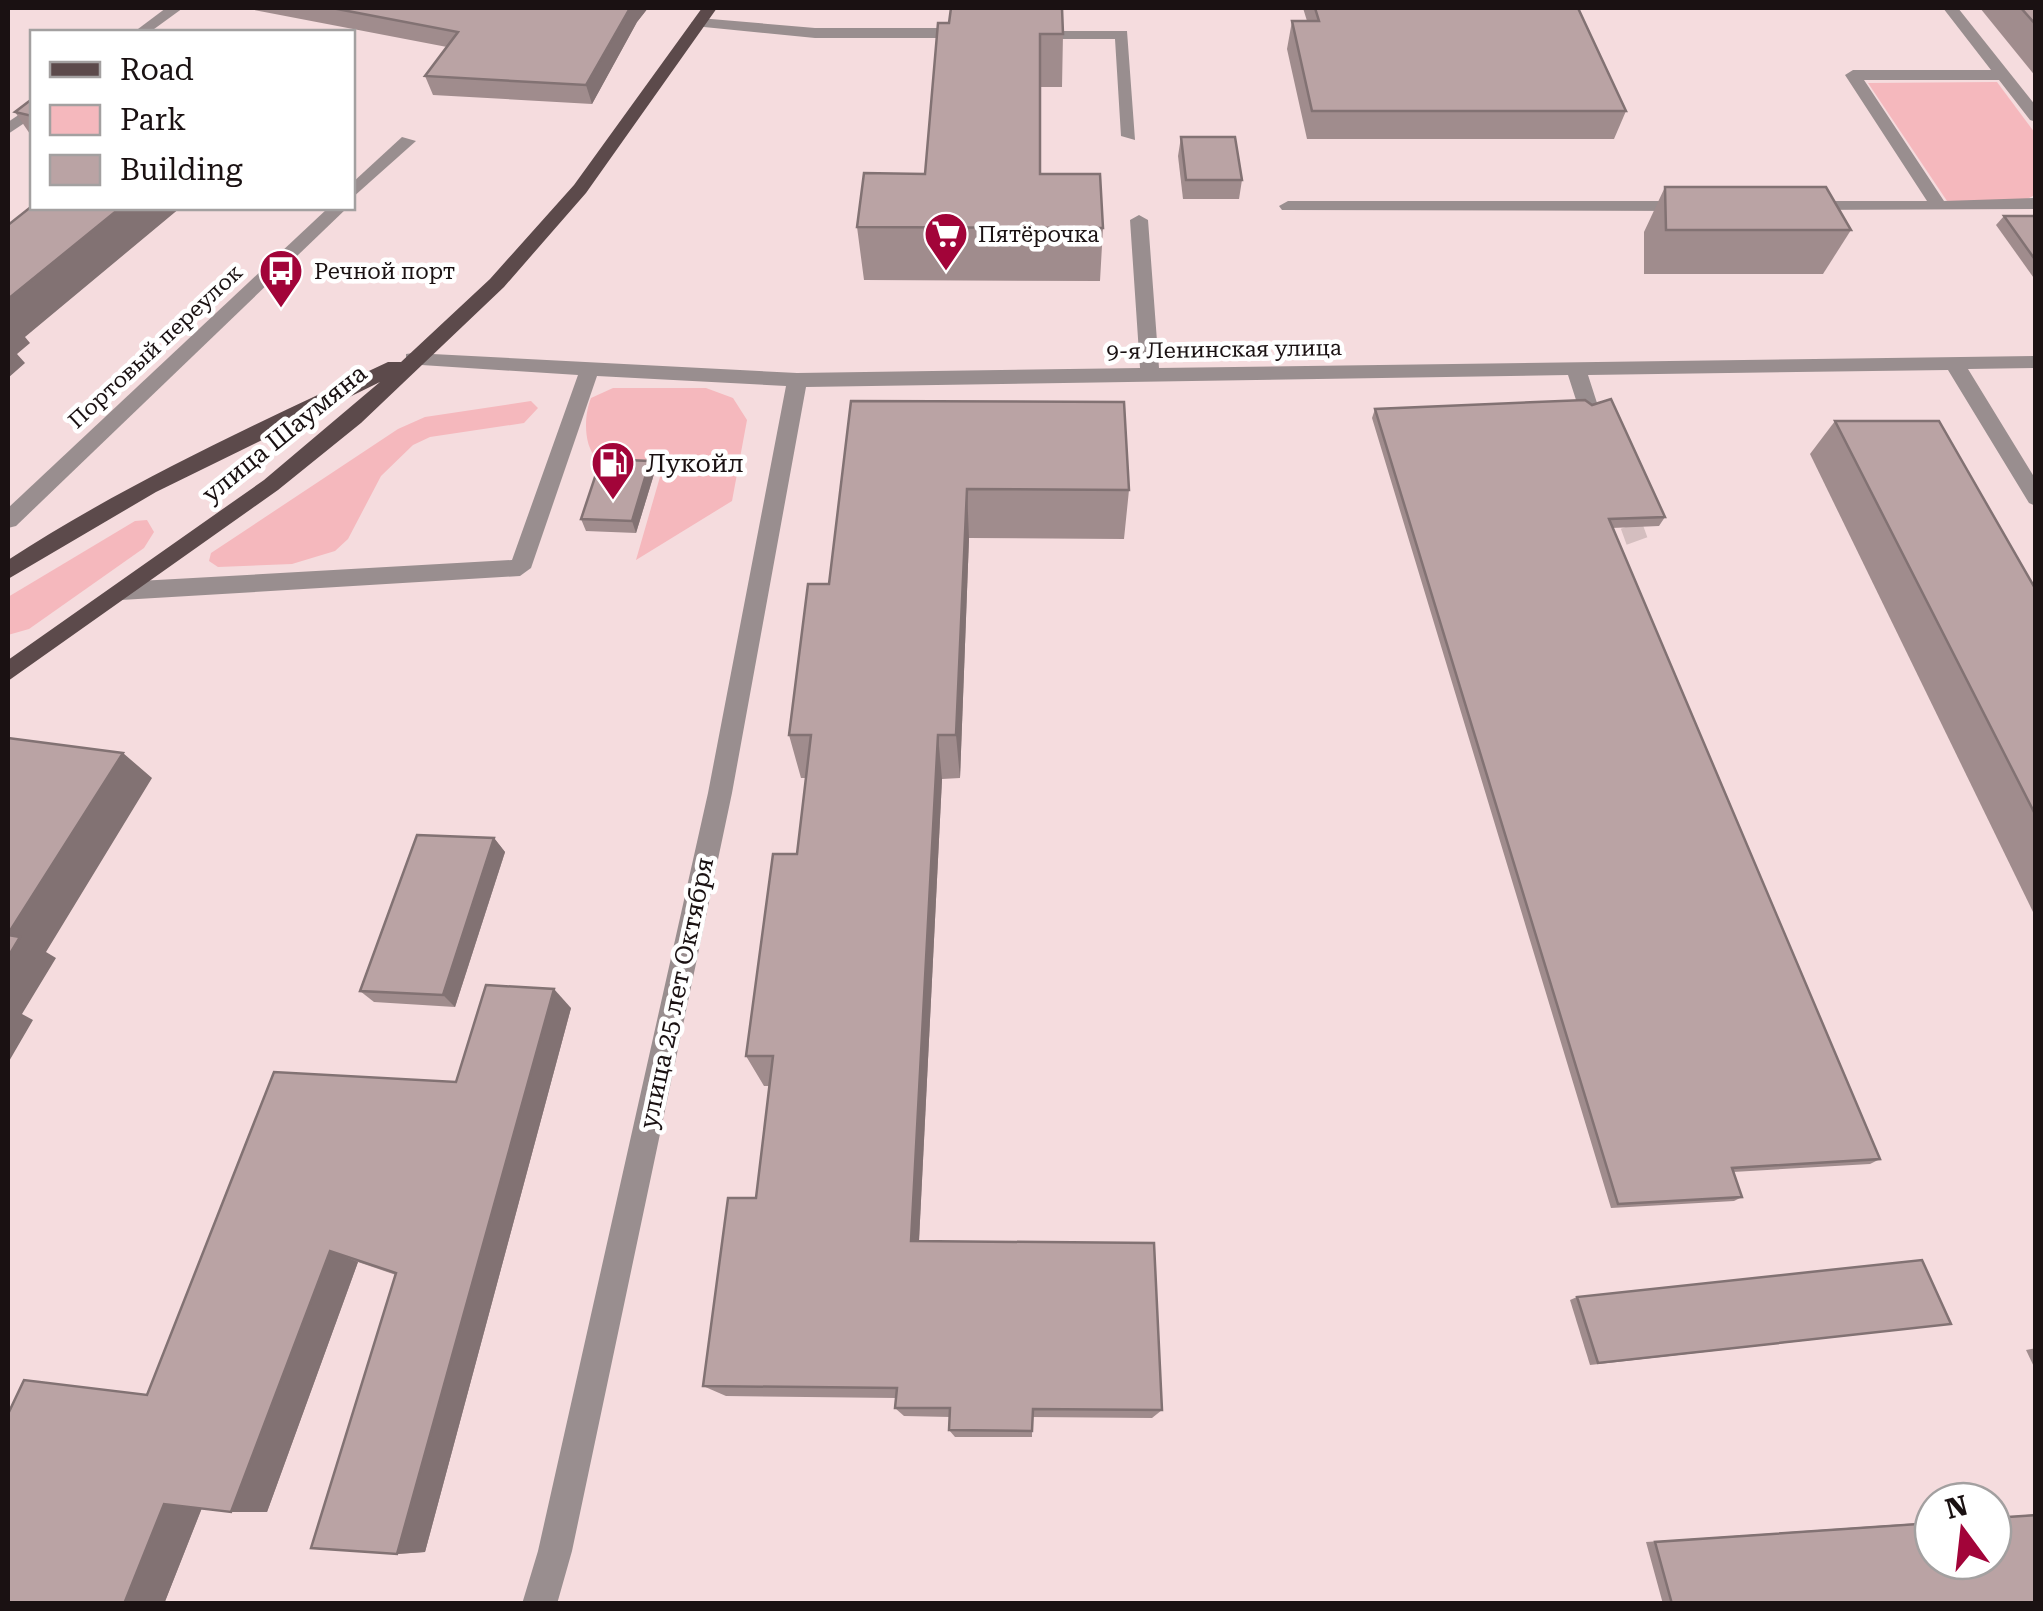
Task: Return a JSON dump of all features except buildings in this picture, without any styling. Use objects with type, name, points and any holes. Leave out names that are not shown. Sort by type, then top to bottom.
[{"type":"main road","points":[[414,358],[497,283],[580,189],[704,15]]},
{"type":"main road","name":"улица Шаумяна","points":[[8,571],[66,532],[190,464],[414,358]]},
{"type":"main road","name":"улица Шаумяна","points":[[8,672],[272,485],[354,418],[414,358]]},
{"type":"main road","points":[[8,652],[37,650]]},
{"type":"street","points":[[143,30],[175,8]]},
{"type":"street","points":[[1951,8],[2036,117]]},
{"type":"street","points":[[704,15],[815,33],[966,33]]},
{"type":"street","points":[[1052,34],[1122,34],[1129,136]]},
{"type":"street","points":[[1938,206],[1853,76],[2003,75]]},
{"type":"street","points":[[8,129],[30,112]]},
{"type":"street","points":[[355,190],[408,141]]},
{"type":"street","points":[[1781,206],[2036,203]]},
{"type":"street","points":[[1288,206],[1702,206]]},
{"type":"street","name":"Портовый переулок","points":[[8,520],[336,210]]},
{"type":"street","points":[[1139,220],[1150,374]]},
{"type":"street","name":"9-я Ленинская улица","points":[[414,358],[797,380],[2036,362]]},
{"type":"street","points":[[1954,364],[2036,498]]},
{"type":"street","points":[[1576,368],[1586,404]]},
{"type":"street","points":[[122,590],[520,568],[590,369]]},
{"type":"street","name":"улица 25 лет Октября","points":[[539,1604],[555,1551],[720,792],[797,380]]},
{"type":"green space","points":[[1997,82],[2035,133],[2035,195],[2023,201],[1947,201],[1868,83]]},
{"type":"green space","points":[[613,388],[706,388],[733,398],[747,420],[732,501],[636,560],[664,463],[597,459],[592,453],[586,430],[591,398]]},
{"type":"green space","points":[[531,401],[538,408],[524,423],[430,437],[413,445],[381,476],[348,539],[335,551],[292,564],[218,567],[209,561],[211,553],[398,429],[425,417]]},
{"type":"green space","points":[[147,520],[154,532],[144,548],[29,629],[8,635],[8,597],[135,521]]},
{"type":"tunnel","points":[[1620,494],[1637,541]]},
{"type":"place","name":"Пятёрочка","points":[[946,272]]},
{"type":"place","name":"Речной порт","points":[[281,309]]},
{"type":"place","name":"Лукойл","points":[[613,501]]}]
